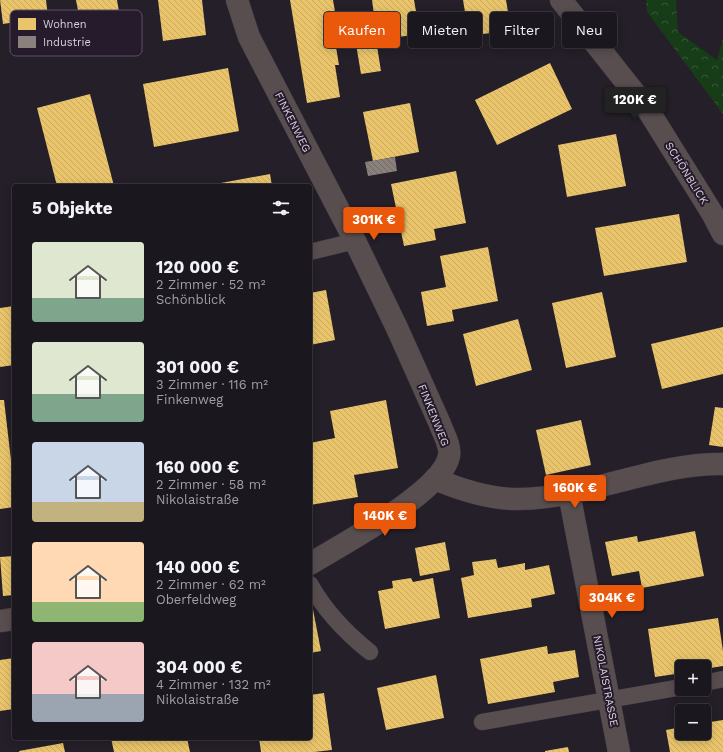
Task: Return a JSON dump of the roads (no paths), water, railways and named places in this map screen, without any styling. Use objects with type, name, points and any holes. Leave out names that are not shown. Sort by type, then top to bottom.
[{"type":"street","name":"FINKENWEG","points":[[237,0],[249,37],[355,241],[397,328],[446,440],[449,455],[445,468],[422,493],[312,563]]},
{"type":"street","name":"SCHÖNBLICK","points":[[561,0],[648,110],[712,213],[723,234]]},
{"type":"street","points":[[435,479],[458,488],[490,497],[517,499],[569,493],[680,467],[723,464]]},
{"type":"street","name":"NIKOLAISTRASSE","points":[[569,493],[619,752]]},
{"type":"street","points":[[0,621],[12,619]]},
{"type":"lane","points":[[312,252],[355,241]]},
{"type":"lane","points":[[312,587],[336,621],[348,634],[370,652]]},
{"type":"lane","points":[[711,682],[723,679]]},
{"type":"lane","points":[[482,722],[675,687]]}]
